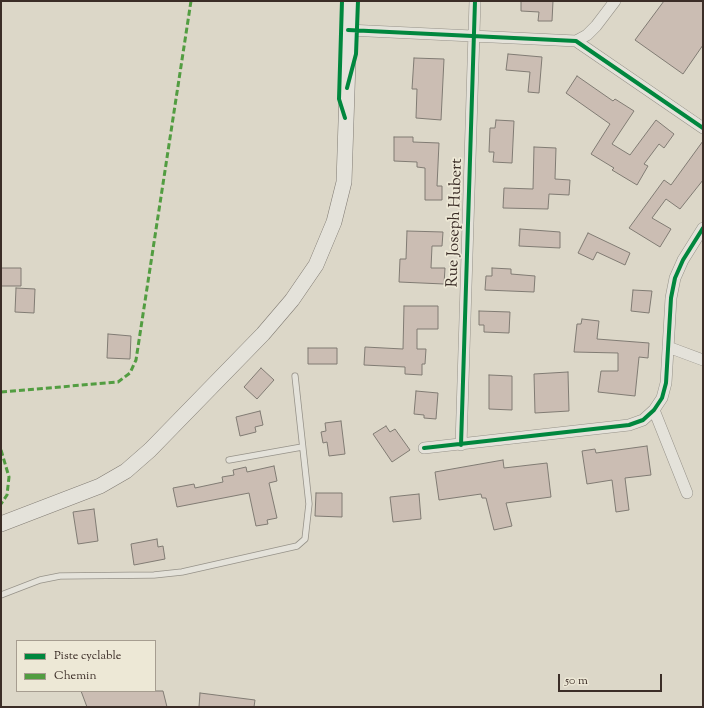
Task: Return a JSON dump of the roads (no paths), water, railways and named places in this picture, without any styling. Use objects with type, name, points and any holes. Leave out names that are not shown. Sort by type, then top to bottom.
[{"type":"main road","points":[[1,524],[100,486],[126,470],[155,444],[263,334],[292,300],[316,265],[334,222],[344,182],[350,1]]},
{"type":"street","name":"Rue Joseph Hubert","points":[[461,445],[475,1]]},
{"type":"street","points":[[576,41],[587,35],[596,26],[614,1]]},
{"type":"street","points":[[348,30],[576,41],[703,128]]},
{"type":"street","points":[[424,448],[629,425],[643,420],[654,410],[662,398],[666,383],[671,298],[675,278],[683,260],[703,228]]},
{"type":"street","points":[[668,347],[703,360]]},
{"type":"street","points":[[654,410],[687,493]]},
{"type":"lane","points":[[1,595],[40,580],[60,576],[154,575],[182,572],[297,546],[305,539],[309,504],[295,376]]},
{"type":"lane","points":[[229,460],[302,447]]}]
